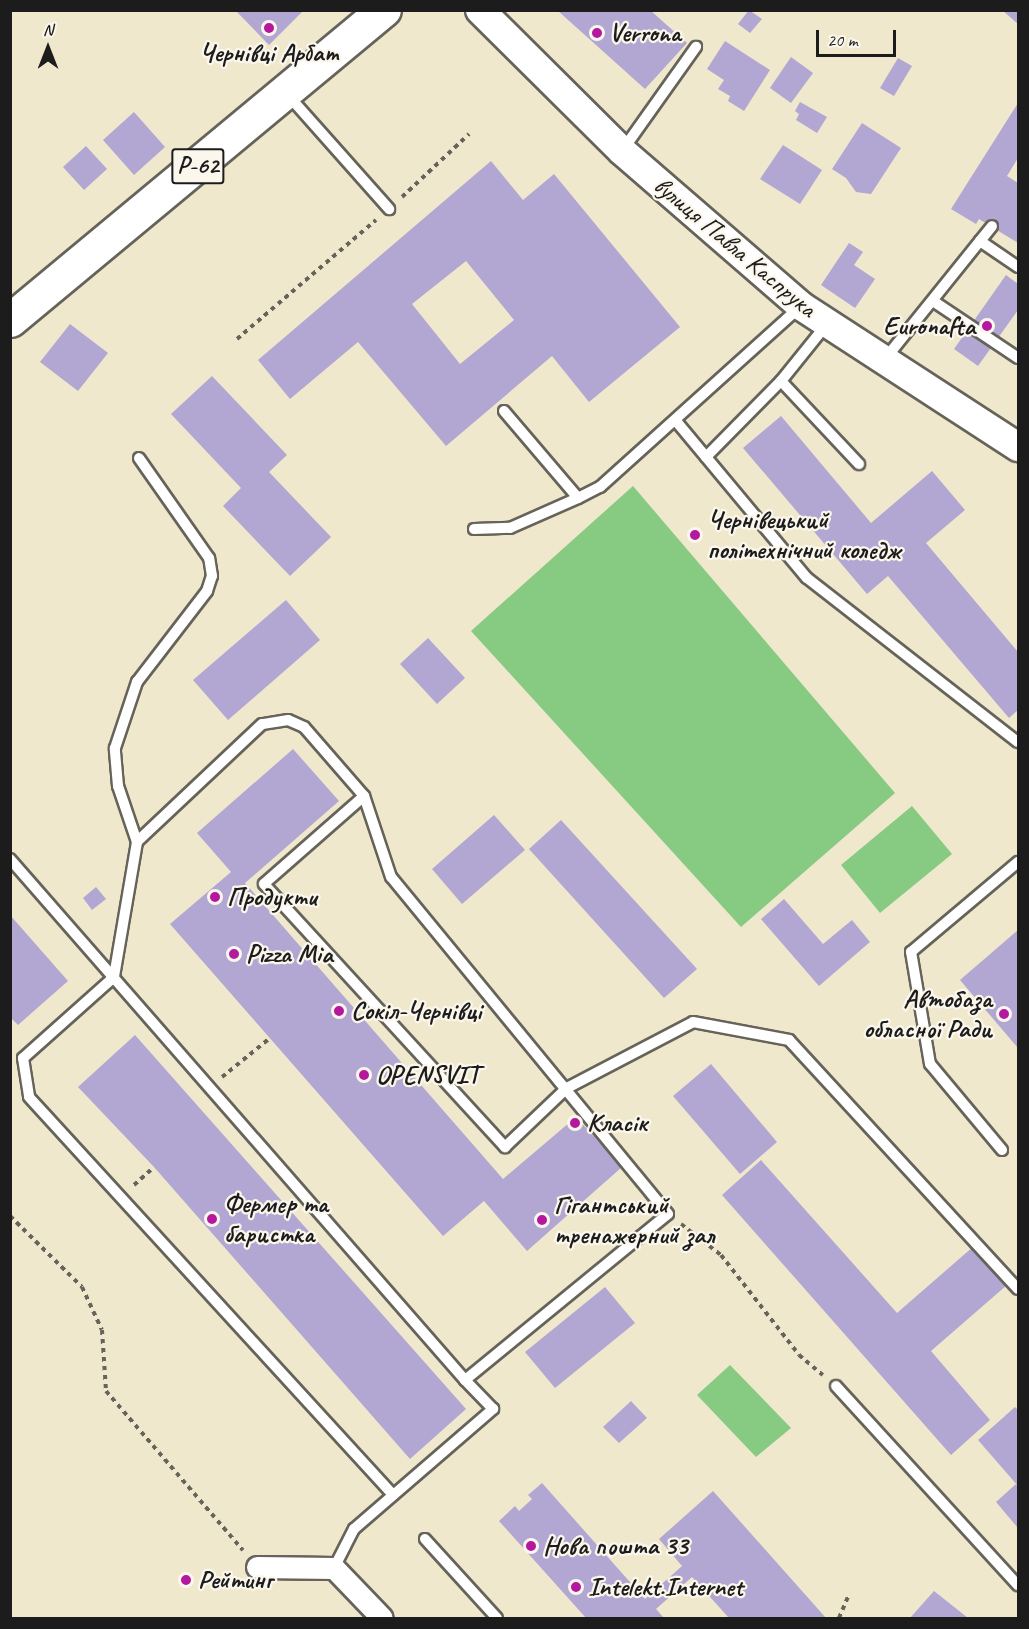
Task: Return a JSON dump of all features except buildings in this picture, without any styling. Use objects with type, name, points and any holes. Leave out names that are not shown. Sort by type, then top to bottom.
[{"type":"main road","name":"Р-62","points":[[10,320],[287,93],[384,10]]},
{"type":"street","name":"вулиця Павла Каспрука","points":[[480,10],[622,151],[801,306],[883,362],[1017,440]]},
{"type":"street","points":[[257,1567],[334,1568],[382,1618]]},
{"type":"lane","points":[[622,151],[696,47]]},
{"type":"lane","points":[[287,93],[389,209]]},
{"type":"lane","points":[[883,362],[992,226]]},
{"type":"lane","points":[[980,241],[1018,267]]},
{"type":"lane","points":[[933,301],[1018,358]]},
{"type":"lane","points":[[474,529],[510,528],[600,487],[676,421],[801,306]]},
{"type":"lane","points":[[706,457],[781,381],[827,324]]},
{"type":"lane","points":[[781,381],[859,464]]},
{"type":"lane","points":[[504,411],[578,498]]},
{"type":"lane","points":[[676,421],[807,578],[1018,742]]},
{"type":"lane","points":[[139,458],[209,558],[212,576],[207,591],[137,682],[115,748],[118,786],[137,842],[114,977],[23,1058],[29,1097],[118,1198],[393,1496]]},
{"type":"lane","points":[[137,842],[262,724],[288,720],[304,727],[364,796],[391,877],[669,1214],[465,1380]]},
{"type":"lane","points":[[364,796],[264,884],[505,1147],[567,1088],[693,1022],[789,1040],[1018,1289]]},
{"type":"lane","points":[[10,859],[465,1380],[493,1409],[354,1529],[334,1568]]},
{"type":"lane","points":[[1002,1150],[930,1064],[911,952],[1018,862]]},
{"type":"lane","points":[[836,1386],[1016,1578]]},
{"type":"lane","points":[[425,1539],[497,1618]]},
{"type":"path","points":[[237,339],[389,209],[469,134]]},
{"type":"path","points":[[210,1087],[270,1038]]},
{"type":"path","points":[[118,1198],[154,1167]]},
{"type":"path","points":[[669,1214],[721,1255],[799,1354],[836,1386]]},
{"type":"path","points":[[10,1216],[82,1287],[102,1330],[106,1391],[257,1567]]},
{"type":"path","points":[[839,1618],[848,1597]]},
{"type":"green space","points":[[633,486],[895,793],[741,927],[471,631]]},
{"type":"green space","points":[[912,806],[952,854],[880,913],[841,865]]},
{"type":"green space","points":[[730,1365],[791,1428],[756,1457],[697,1395]]},
{"type":"place","name":"Чернівці Арбат","points":[[269,28]]},
{"type":"place","name":"Verrona","points":[[597,33]]},
{"type":"place","name":"Euronafta","points":[[987,326]]},
{"type":"place","name":"Чернівецький політехнічний коледж","points":[[695,535]]},
{"type":"place","name":"Продукти","points":[[215,897]]},
{"type":"place","name":"Pizza Mia","points":[[234,954]]},
{"type":"place","name":"Сокіл-Чернівці","points":[[339,1011]]},
{"type":"place","name":"Автобаза обласної Ради","points":[[1004,1014]]},
{"type":"place","name":"OPENSVIT","points":[[364,1075]]},
{"type":"place","name":"Класік","points":[[575,1123]]},
{"type":"place","name":"Фермер та баристка","points":[[212,1219]]},
{"type":"place","name":"Гігантський тренажерний зал","points":[[542,1220]]},
{"type":"place","name":"Нова пошта 33","points":[[531,1546]]},
{"type":"place","name":"Рейтинг","points":[[186,1580]]},
{"type":"place","name":"Intelekt.Internet","points":[[576,1587]]}]
